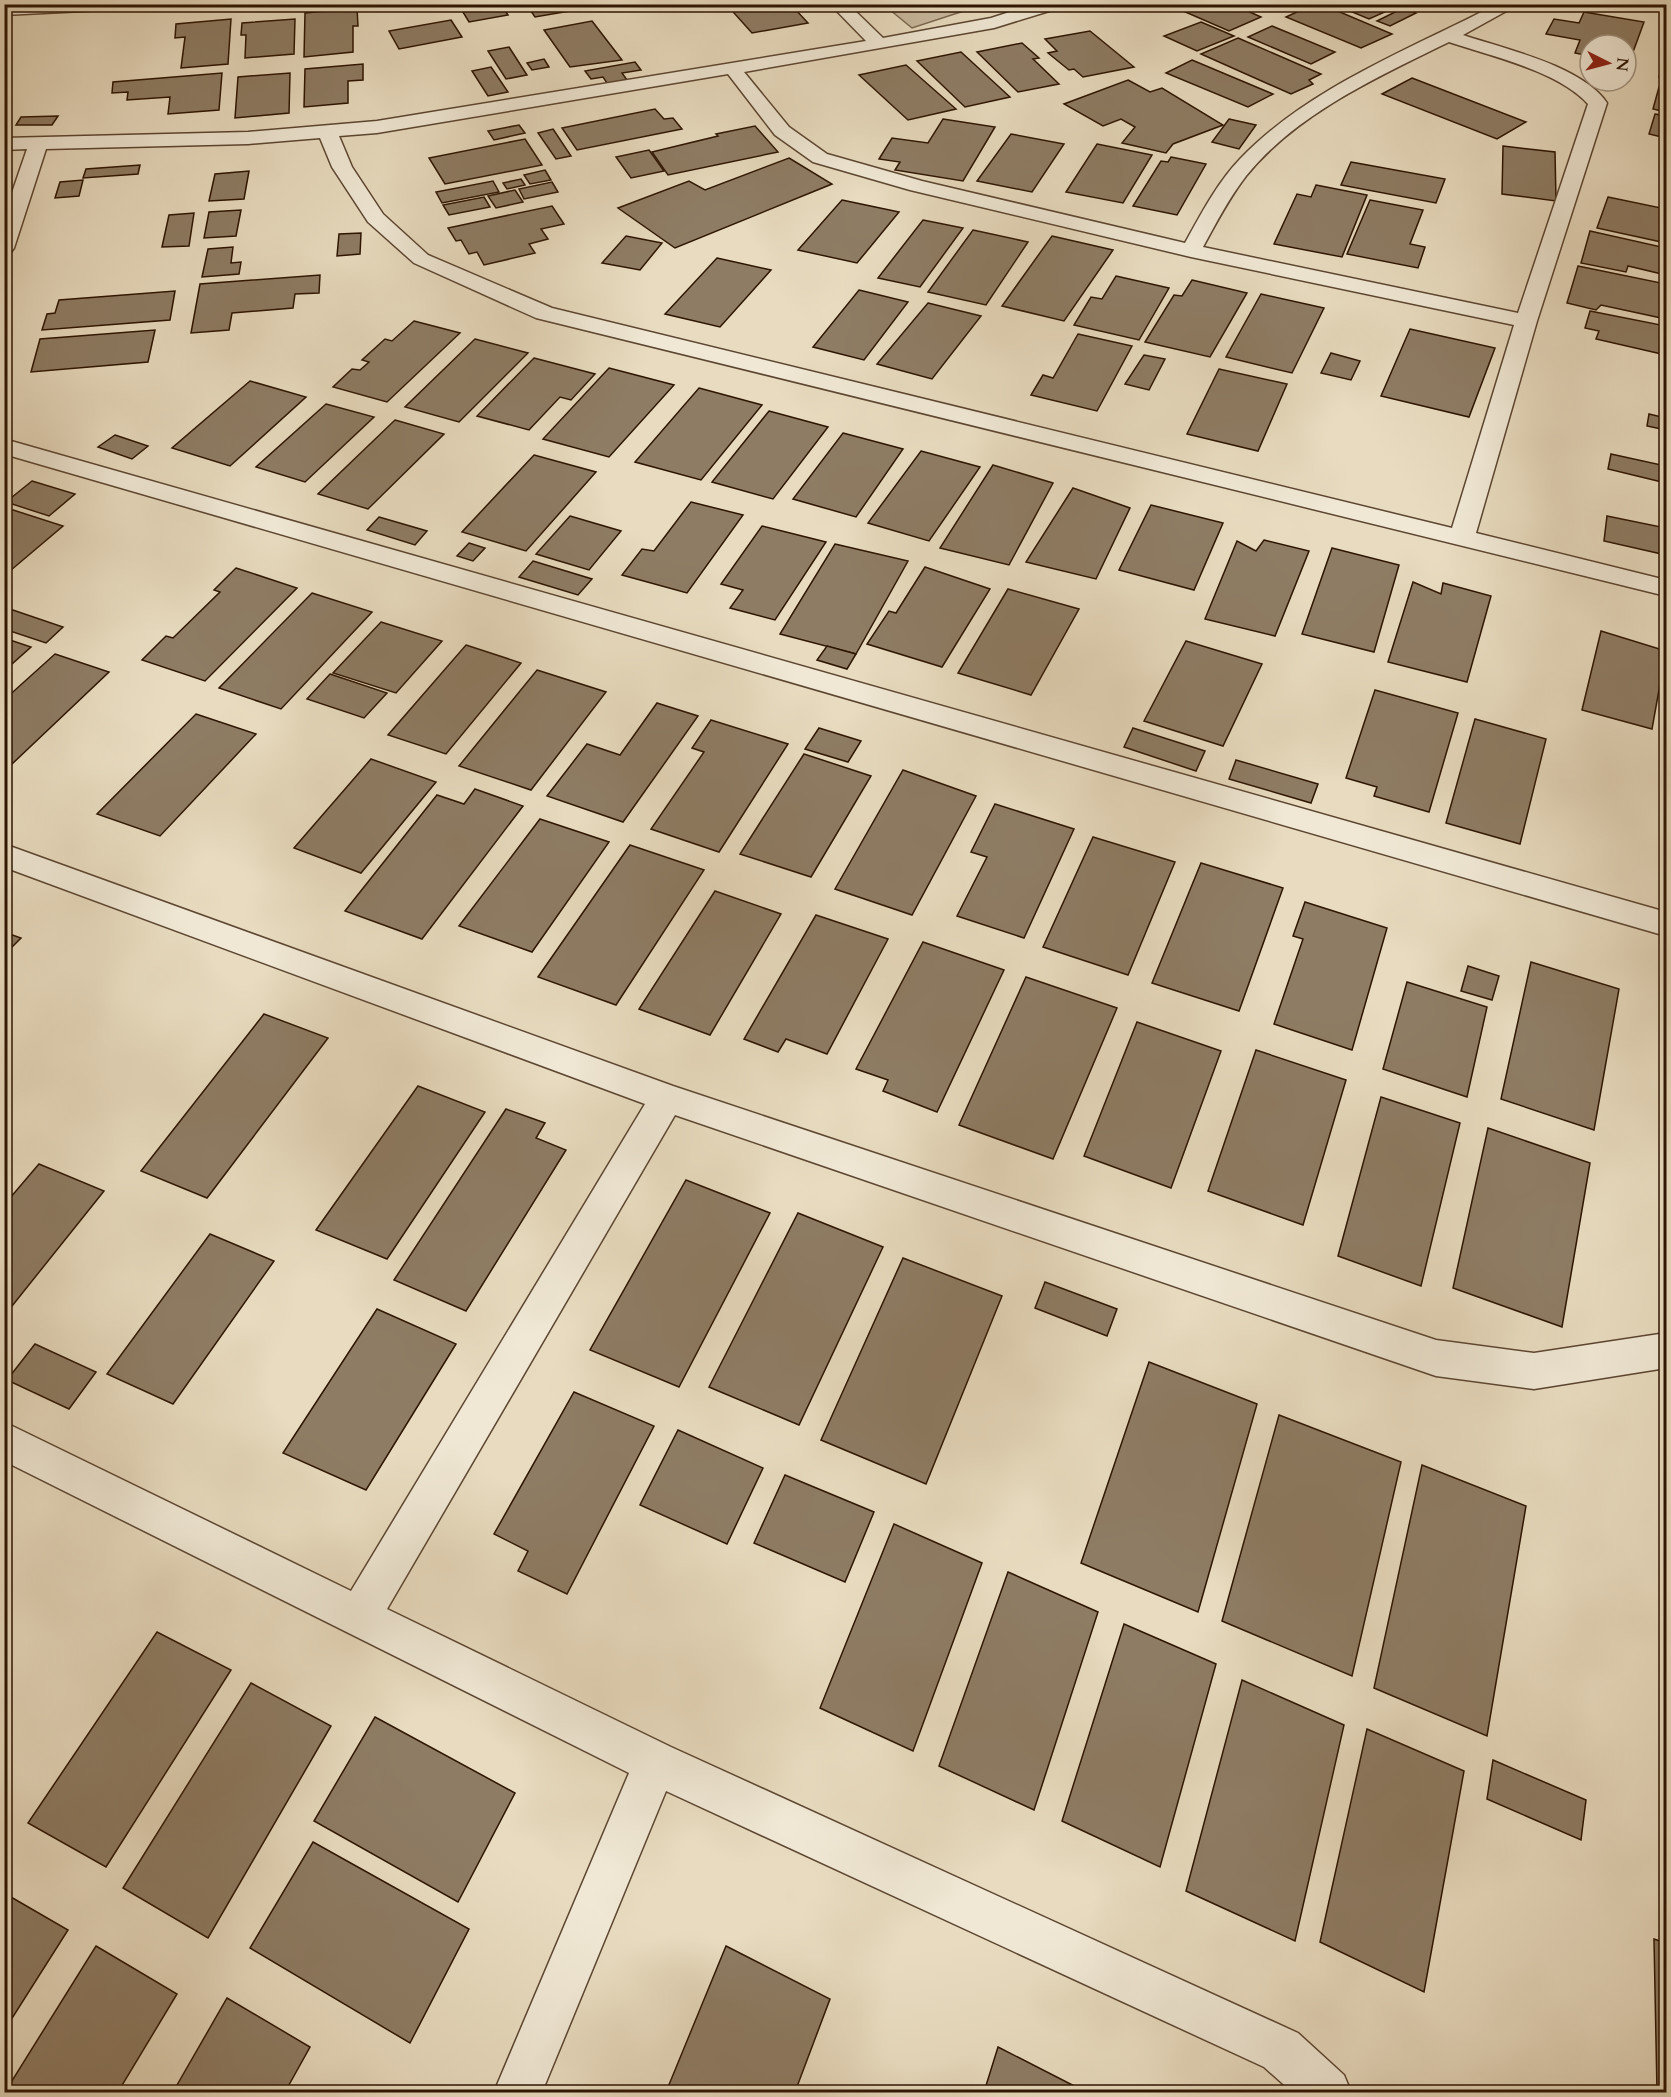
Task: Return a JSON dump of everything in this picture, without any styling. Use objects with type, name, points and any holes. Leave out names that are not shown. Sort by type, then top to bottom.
[{"type":"street","points":[[4,10],[123,4]]},
{"type":"street","points":[[838,4],[879,44]]},
{"type":"street","points":[[4,144],[248,138],[328,133],[879,44],[994,22],[1053,4]]},
{"type":"street","points":[[1191,251],[1222,194],[1247,164],[1273,139],[1311,111],[1398,62],[1451,37],[1511,4]]},
{"type":"street","points":[[1451,37],[1540,68],[1593,94],[1598,102],[1526,321],[1462,537]]},
{"type":"street","points":[[732,68],[782,131],[820,158],[917,186],[1191,251],[1526,321]]},
{"type":"street","points":[[328,133],[342,167],[375,218],[421,259],[544,313],[1666,588]]},
{"type":"street","points":[[4,248],[39,142]]},
{"type":"street","points":[[4,446],[1666,924]]},
{"type":"street","points":[[4,855],[461,1020],[667,1098],[1436,1358],[1534,1371],[1666,1350]]},
{"type":"street","points":[[359,1617],[667,1098]]},
{"type":"street","points":[[4,1441],[655,1763],[1281,2050],[1327,2092]]},
{"type":"street","points":[[518,2092],[655,1763]]},
{"type":"shaded area","points":[[884,5],[982,5],[912,28]]},
{"type":"building","points":[[458,4],[501,4],[508,15],[469,22]]},
{"type":"building","points":[[526,4],[572,4],[576,10],[535,17]]},
{"type":"building","points":[[726,4],[779,4],[785,11],[795,9],[808,23],[752,33]]},
{"type":"building","points":[[1167,4],[1232,4],[1261,17],[1229,31]]},
{"type":"building","points":[[1314,4],[1321,4],[1392,34],[1361,48],[1286,17]]},
{"type":"building","points":[[1355,4],[1391,4],[1396,7],[1369,19],[1345,9]]},
{"type":"building","points":[[357,8],[358,26],[353,26],[353,52],[304,57],[305,13]]},
{"type":"building","points":[[1403,8],[1416,13],[1390,26],[1377,21]]},
{"type":"building","points":[[1584,12],[1644,22],[1638,38],[1638,33],[1578,33],[1578,40],[1546,34],[1554,19],[1579,23]]},
{"type":"building","points":[[231,19],[228,64],[181,68],[185,37],[175,38],[176,24]]},
{"type":"building","points":[[295,19],[294,54],[245,58],[246,35],[241,35],[242,23]]},
{"type":"building","points":[[451,20],[462,37],[399,49],[389,31]]},
{"type":"building","points":[[592,21],[622,60],[570,67],[544,30]]},
{"type":"building","points":[[1201,22],[1234,36],[1197,51],[1164,36]]},
{"type":"building","points":[[1272,26],[1335,52],[1311,64],[1248,37]]},
{"type":"building","points":[[1090,31],[1134,67],[1083,77],[1074,69],[1069,70],[1048,53],[1057,51],[1045,39]]},
{"type":"building","points":[[1238,38],[1321,74],[1309,80],[1313,84],[1291,94],[1201,54]]},
{"type":"building","points":[[1022,43],[1039,58],[1033,59],[1059,84],[1018,92],[977,52]]},
{"type":"building","points":[[509,47],[527,75],[506,79],[488,51]]},
{"type":"building","points":[[1666,51],[1666,78],[1659,77]]},
{"type":"building","points":[[961,52],[1010,97],[965,107],[917,61]]},
{"type":"building","points":[[544,59],[549,67],[532,70],[527,63]]},
{"type":"building","points":[[1192,60],[1273,94],[1248,107],[1166,73]]},
{"type":"building","points":[[635,62],[641,70],[622,73],[627,80],[607,83],[603,77],[591,79],[585,71]]},
{"type":"building","points":[[363,64],[363,80],[348,81],[348,103],[304,107],[305,69]]},
{"type":"building","points":[[906,65],[956,109],[908,120],[859,75]]},
{"type":"building","points":[[491,67],[508,92],[488,96],[472,71]]},
{"type":"building","points":[[222,73],[219,110],[168,114],[170,97],[127,100],[128,92],[112,93],[113,82]]},
{"type":"building","points":[[290,73],[289,113],[235,118],[238,77]]},
{"type":"building","points":[[1412,78],[1526,122],[1497,139],[1382,94]]},
{"type":"building","points":[[1128,80],[1150,92],[1162,88],[1223,125],[1173,144],[1166,153],[1122,143],[1135,127],[1121,119],[1103,126],[1064,104]]},
{"type":"building","points":[[1659,87],[1666,88],[1666,112],[1653,109]]},
{"type":"building","points":[[655,109],[664,119],[673,118],[682,129],[577,150],[562,128]]},
{"type":"building","points":[[1655,114],[1666,116],[1666,138],[1649,134]]},
{"type":"building","points":[[58,116],[52,125],[16,125],[21,117]]},
{"type":"building","points":[[943,119],[995,127],[963,181],[895,170],[900,162],[879,159],[892,138],[928,143]]},
{"type":"building","points":[[1229,119],[1256,125],[1239,149],[1212,142]]},
{"type":"building","points":[[519,125],[525,133],[494,140],[488,131]]},
{"type":"building","points":[[755,126],[778,152],[668,175],[652,152],[718,136],[716,134]]},
{"type":"building","points":[[553,129],[571,156],[556,159],[538,133]]},
{"type":"building","points":[[1011,134],[1064,144],[1032,192],[977,181]]},
{"type":"building","points":[[525,139],[542,165],[445,184],[429,158]]},
{"type":"building","points":[[1097,144],[1152,155],[1123,203],[1066,192]]},
{"type":"building","points":[[1503,146],[1555,152],[1556,201],[1502,194]]},
{"type":"building","points":[[649,150],[664,171],[631,178],[616,157]]},
{"type":"building","points":[[1171,157],[1206,164],[1177,215],[1133,206],[1161,161],[1168,162]]},
{"type":"building","points":[[789,158],[832,184],[675,248],[618,208],[689,181],[705,190]]},
{"type":"building","points":[[1351,162],[1445,179],[1436,203],[1341,185]]},
{"type":"building","points":[[140,165],[138,174],[83,178],[86,169]]},
{"type":"building","points":[[545,170],[551,180],[530,184],[524,175]]},
{"type":"building","points":[[249,171],[244,199],[209,201],[215,174]]},
{"type":"building","points":[[521,179],[525,185],[507,189],[503,183]]},
{"type":"building","points":[[83,180],[79,196],[55,198],[60,182]]},
{"type":"building","points":[[493,181],[499,192],[442,203],[436,192]]},
{"type":"building","points":[[552,182],[558,192],[524,199],[519,189]]},
{"type":"building","points":[[1316,185],[1367,195],[1342,257],[1274,244],[1297,194],[1311,197]]},
{"type":"building","points":[[515,190],[523,202],[496,208],[488,196]]},
{"type":"building","points":[[484,197],[490,207],[449,215],[443,205]]},
{"type":"building","points":[[1608,197],[1666,209],[1666,243],[1597,228]]},
{"type":"building","points":[[842,200],[899,212],[857,263],[798,250]]},
{"type":"building","points":[[1370,200],[1423,210],[1410,244],[1425,247],[1418,268],[1347,254]]},
{"type":"building","points":[[552,206],[564,224],[541,229],[548,239],[529,244],[535,253],[484,265],[477,252],[469,254],[461,240],[456,241],[448,228]]},
{"type":"building","points":[[241,210],[236,236],[204,238],[209,212]]},
{"type":"building","points":[[194,213],[189,246],[162,247],[169,215]]},
{"type":"building","points":[[923,220],[963,228],[920,287],[878,278]]},
{"type":"building","points":[[973,230],[1028,242],[986,305],[928,292]]},
{"type":"building","points":[[1590,231],[1666,248],[1666,275],[1628,266],[1626,272],[1581,263]]},
{"type":"building","points":[[361,233],[360,254],[337,256],[339,234]]},
{"type":"building","points":[[626,236],[662,243],[640,270],[602,263]]},
{"type":"building","points":[[1052,236],[1113,250],[1064,321],[1002,306]]},
{"type":"building","points":[[233,247],[231,263],[241,262],[239,274],[202,277],[208,249]]},
{"type":"building","points":[[717,258],[771,270],[720,327],[665,314]]},
{"type":"building","points":[[1578,266],[1666,284],[1666,319],[1601,305],[1596,310],[1567,303]]},
{"type":"building","points":[[320,275],[319,293],[295,294],[293,308],[232,313],[229,330],[191,333],[200,284]]},
{"type":"building","points":[[1116,276],[1169,288],[1139,340],[1074,325],[1091,297],[1102,299]]},
{"type":"building","points":[[1192,280],[1247,293],[1210,357],[1145,342],[1174,295],[1182,296]]},
{"type":"building","points":[[859,290],[908,302],[864,360],[813,347]]},
{"type":"building","points":[[175,291],[170,320],[42,330],[47,314],[55,313],[59,300]]},
{"type":"building","points":[[1261,294],[1324,308],[1292,373],[1226,357]]},
{"type":"building","points":[[928,303],[981,316],[932,379],[877,364]]},
{"type":"building","points":[[1590,311],[1666,326],[1666,355],[1596,339],[1599,331],[1585,328]]},
{"type":"building","points":[[414,321],[460,333],[387,402],[333,387],[352,369],[360,370],[369,362],[362,360],[385,339],[392,341]]},
{"type":"building","points":[[1410,329],[1495,348],[1469,417],[1381,396]]},
{"type":"building","points":[[155,330],[148,362],[31,372],[40,339]]},
{"type":"building","points":[[1078,334],[1132,346],[1097,411],[1031,395],[1043,375],[1053,378]]},
{"type":"building","points":[[475,339],[528,353],[459,422],[405,407]]},
{"type":"building","points":[[1331,353],[1360,361],[1351,380],[1321,373]]},
{"type":"building","points":[[1144,355],[1165,359],[1149,390],[1125,384]]},
{"type":"building","points":[[534,358],[595,374],[571,400],[560,397],[529,430],[477,416]]},
{"type":"building","points":[[609,368],[674,385],[609,457],[543,439]]},
{"type":"building","points":[[1219,369],[1287,384],[1258,451],[1187,434]]},
{"type":"building","points":[[250,381],[306,397],[230,466],[172,448]]},
{"type":"building","points":[[699,388],[762,405],[701,480],[635,462]]},
{"type":"building","points":[[326,404],[374,417],[305,482],[256,467]]},
{"type":"building","points":[[769,411],[828,427],[773,499],[712,482]]},
{"type":"building","points":[[1649,414],[1666,418],[1666,430],[1647,426]]},
{"type":"building","points":[[395,420],[444,434],[368,509],[318,494]]},
{"type":"building","points":[[843,433],[903,449],[856,517],[793,499]]},
{"type":"building","points":[[115,435],[148,446],[132,459],[98,447]]},
{"type":"building","points":[[921,451],[980,467],[929,541],[868,523]]},
{"type":"building","points":[[1611,454],[1666,466],[1666,483],[1608,469]]},
{"type":"building","points":[[534,455],[596,472],[526,551],[462,532]]},
{"type":"building","points":[[993,465],[1053,483],[1009,565],[940,548]]},
{"type":"building","points":[[32,481],[75,494],[49,516],[6,502]]},
{"type":"building","points":[[1073,488],[1130,508],[1096,579],[1026,562]]},
{"type":"building","points":[[691,502],[743,515],[687,593],[622,575],[642,549],[654,551]]},
{"type":"building","points":[[1151,505],[1223,523],[1194,590],[1119,570]]},
{"type":"building","points":[[10,509],[63,526],[4,576],[4,513]]},
{"type":"building","points":[[570,516],[621,531],[589,570],[536,554]]},
{"type":"building","points":[[1607,516],[1666,528],[1666,555],[1604,541]]},
{"type":"building","points":[[379,517],[427,531],[415,545],[367,530]]},
{"type":"building","points":[[762,526],[826,542],[775,620],[730,608],[743,590],[721,584]]},
{"type":"building","points":[[1264,540],[1309,551],[1275,636],[1205,619],[1237,541],[1256,551]]},
{"type":"building","points":[[469,543],[485,548],[473,561],[457,556]]},
{"type":"building","points":[[835,544],[908,561],[856,654],[780,634]]},
{"type":"building","points":[[1332,548],[1399,565],[1374,652],[1302,634]]},
{"type":"building","points":[[533,561],[592,579],[578,595],[519,577]]},
{"type":"building","points":[[925,567],[990,589],[942,667],[867,644],[889,611],[896,613]]},
{"type":"building","points":[[236,568],[297,588],[205,681],[142,660],[166,636],[173,638],[220,592],[214,590]]},
{"type":"building","points":[[1413,582],[1441,594],[1443,583],[1491,596],[1467,682],[1388,662]]},
{"type":"building","points":[[1008,589],[1079,609],[1031,695],[958,673]]},
{"type":"building","points":[[312,593],[372,612],[281,709],[219,688]]},
{"type":"building","points":[[4,607],[63,627],[46,643],[4,629]]},
{"type":"building","points":[[381,622],[442,641],[396,693],[333,673]]},
{"type":"building","points":[[1601,631],[1666,651],[1652,729],[1582,710]]},
{"type":"building","points":[[4,638],[31,647],[4,671]]},
{"type":"building","points":[[1186,641],[1262,664],[1223,746],[1144,721]]},
{"type":"building","points":[[466,645],[521,663],[446,754],[388,735]]},
{"type":"building","points":[[827,646],[856,654],[847,669],[817,660]]},
{"type":"building","points":[[55,654],[109,672],[12,764],[4,762],[4,700]]},
{"type":"building","points":[[537,670],[606,692],[531,790],[459,766]]},
{"type":"building","points":[[330,674],[387,693],[364,718],[307,699]]},
{"type":"building","points":[[1375,690],[1458,713],[1429,812],[1374,796],[1377,787],[1346,778]]},
{"type":"building","points":[[657,703],[698,716],[623,822],[547,796],[587,744],[620,755]]},
{"type":"building","points":[[196,714],[256,734],[160,836],[97,814]]},
{"type":"building","points":[[1475,719],[1546,739],[1520,844],[1446,823]]},
{"type":"building","points":[[711,720],[788,744],[719,852],[651,829],[704,752],[692,748]]},
{"type":"building","points":[[819,728],[861,741],[848,762],[805,749]]},
{"type":"building","points":[[1133,728],[1205,751],[1196,771],[1124,747]]},
{"type":"building","points":[[804,754],[871,776],[811,877],[740,854]]},
{"type":"building","points":[[371,759],[436,782],[361,873],[294,848]]},
{"type":"building","points":[[1236,760],[1318,784],[1311,803],[1229,779]]},
{"type":"building","points":[[903,770],[976,796],[912,915],[835,889]]},
{"type":"building","points":[[475,789],[523,806],[422,939],[345,911],[437,795],[464,804]]},
{"type":"building","points":[[995,804],[1074,829],[1024,938],[957,916],[987,857],[971,852]]},
{"type":"building","points":[[540,819],[609,842],[532,952],[459,926]]},
{"type":"building","points":[[1093,837],[1175,862],[1128,975],[1043,947]]},
{"type":"building","points":[[630,845],[704,870],[616,1005],[538,977]]},
{"type":"building","points":[[1201,863],[1283,888],[1239,1011],[1152,983]]},
{"type":"building","points":[[715,891],[781,914],[710,1035],[639,1009]]},
{"type":"building","points":[[1305,902],[1387,928],[1352,1050],[1274,1024],[1303,939],[1293,936]]},
{"type":"building","points":[[816,915],[888,939],[827,1054],[786,1039],[778,1052],[744,1039]]},
{"type":"building","points":[[4,932],[21,938],[4,955]]},
{"type":"building","points":[[923,942],[1004,970],[937,1112],[883,1091],[888,1080],[856,1069]]},
{"type":"building","points":[[1531,962],[1619,989],[1594,1130],[1501,1099]]},
{"type":"building","points":[[1468,966],[1499,976],[1492,1000],[1461,991]]},
{"type":"building","points":[[1026,977],[1117,1008],[1053,1159],[959,1125]]},
{"type":"building","points":[[1407,982],[1487,1007],[1467,1097],[1383,1069]]},
{"type":"building","points":[[264,1014],[328,1038],[207,1198],[141,1171]]},
{"type":"building","points":[[1137,1022],[1221,1051],[1171,1188],[1084,1156]]},
{"type":"building","points":[[1256,1050],[1346,1080],[1303,1225],[1208,1191]]},
{"type":"building","points":[[418,1086],[485,1112],[387,1259],[316,1230]]},
{"type":"building","points":[[1381,1097],[1460,1123],[1421,1286],[1338,1256]]},
{"type":"building","points":[[506,1109],[545,1123],[536,1138],[566,1150],[466,1311],[394,1280]]},
{"type":"building","points":[[1488,1128],[1590,1163],[1562,1327],[1453,1288]]},
{"type":"building","points":[[39,1164],[104,1191],[4,1316],[4,1205]]},
{"type":"building","points":[[686,1180],[770,1213],[679,1387],[590,1350]]},
{"type":"building","points":[[798,1213],[883,1247],[799,1425],[709,1387]]},
{"type":"building","points":[[210,1234],[274,1261],[173,1404],[107,1374]]},
{"type":"building","points":[[903,1258],[1002,1296],[926,1484],[821,1440]]},
{"type":"building","points":[[1045,1282],[1117,1309],[1107,1336],[1035,1308]]},
{"type":"building","points":[[377,1309],[456,1344],[366,1490],[283,1453]]},
{"type":"building","points":[[35,1344],[96,1372],[69,1409],[7,1380]]},
{"type":"building","points":[[1149,1362],[1257,1404],[1198,1612],[1081,1563]]},
{"type":"building","points":[[574,1392],[654,1426],[567,1594],[518,1571],[528,1551],[494,1534]]},
{"type":"building","points":[[1279,1415],[1401,1462],[1352,1676],[1222,1621]]},
{"type":"building","points":[[678,1430],[763,1468],[727,1544],[640,1505]]},
{"type":"building","points":[[1422,1465],[1526,1506],[1487,1736],[1374,1688]]},
{"type":"building","points":[[785,1475],[874,1512],[845,1582],[754,1543]]},
{"type":"building","points":[[894,1524],[982,1563],[913,1751],[820,1708]]},
{"type":"building","points":[[1008,1572],[1098,1612],[1034,1810],[939,1766]]},
{"type":"building","points":[[1124,1624],[1216,1664],[1160,1867],[1062,1821]]},
{"type":"building","points":[[157,1632],[231,1670],[106,1867],[28,1823]]},
{"type":"building","points":[[1242,1680],[1344,1725],[1295,1941],[1186,1891]]},
{"type":"building","points":[[251,1683],[331,1726],[208,1938],[123,1888]]},
{"type":"building","points":[[375,1717],[515,1793],[458,1902],[314,1821]]},
{"type":"building","points":[[1367,1729],[1464,1771],[1424,1992],[1320,1942]]},
{"type":"building","points":[[1493,1760],[1586,1800],[1581,1840],[1487,1799]]},
{"type":"building","points":[[313,1842],[469,1929],[410,2043],[250,1948]]},
{"type":"building","points":[[4,1893],[68,1930],[4,2031]]},
{"type":"building","points":[[1654,1939],[1666,1943],[1666,2092],[1657,2092]]},
{"type":"building","points":[[96,1946],[177,1994],[118,2092],[5,2092]]},
{"type":"building","points":[[726,1946],[830,1999],[795,2092],[666,2092]]},
{"type":"building","points":[[227,1998],[310,2047],[285,2092],[173,2092]]},
{"type":"building","points":[[998,2047],[1086,2092],[984,2092]]}]
